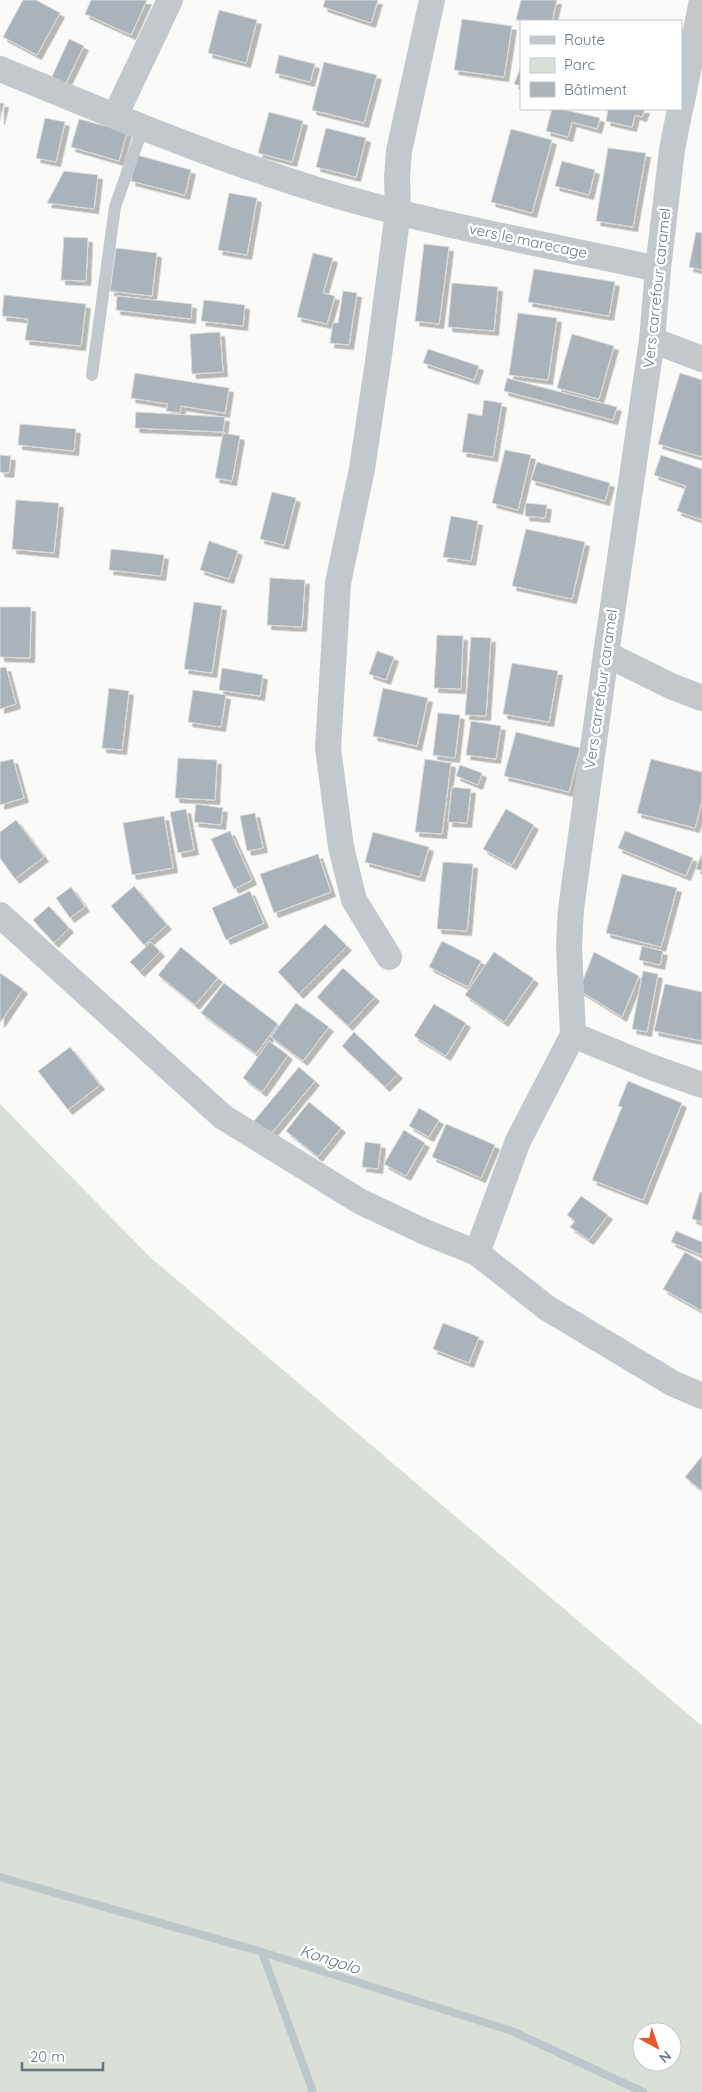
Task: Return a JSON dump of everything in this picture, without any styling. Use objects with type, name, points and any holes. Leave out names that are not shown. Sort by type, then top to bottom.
[{"type":"street","points":[[115,116],[170,0]]},
{"type":"street","points":[[389,956],[354,900],[340,847],[328,748],[338,583],[362,469],[398,212],[399,151],[432,0]]},
{"type":"street","name":"Vers carrefour caramel","points":[[682,102],[702,0]]},
{"type":"street","name":"vers le marecage","points":[[0,69],[142,127],[276,177],[398,212],[658,269]]},
{"type":"street","name":"Vers carrefour caramel","points":[[573,1036],[568,946],[571,909],[652,340],[672,150],[680,110]]},
{"type":"street","points":[[652,340],[702,359]]},
{"type":"street","points":[[606,654],[673,687],[702,698]]},
{"type":"street","points":[[0,915],[223,1117],[361,1202],[425,1232],[477,1253],[547,1308],[672,1383],[702,1396]]},
{"type":"street","points":[[477,1253],[518,1141],[573,1036],[702,1085]]},
{"type":"lane","points":[[92,375],[115,207],[142,127]]},
{"type":"green space","points":[[0,1104],[150,1257],[702,1726],[702,2092],[0,2092]]},
{"type":"building","points":[[23,0],[36,0],[60,13],[37,55],[3,37]]},
{"type":"building","points":[[91,0],[147,0],[131,35],[85,14]]},
{"type":"building","points":[[325,0],[378,0],[371,23],[323,7]]},
{"type":"building","points":[[521,0],[557,0],[552,20],[516,20]]},
{"type":"building","points":[[219,10],[257,20],[246,63],[208,53]]},
{"type":"building","points":[[462,19],[512,26],[504,77],[454,70]]},
{"type":"building","points":[[69,39],[84,46],[65,85],[51,79]]},
{"type":"building","points":[[279,55],[315,64],[310,82],[275,73]]},
{"type":"building","points":[[324,62],[377,75],[364,123],[312,110]]},
{"type":"building","points":[[520,69],[520,86],[514,84]]},
{"type":"building","points":[[0,103],[4,103],[0,120]]},
{"type":"building","points":[[552,110],[565,110],[600,118],[597,129],[572,122],[568,137],[546,131]]},
{"type":"building","points":[[608,110],[645,110],[642,117],[635,115],[632,127],[606,121]]},
{"type":"building","points":[[269,112],[303,121],[292,162],[258,153]]},
{"type":"building","points":[[45,118],[65,122],[56,162],[36,158]]},
{"type":"building","points":[[79,119],[127,132],[119,161],[71,147]]},
{"type":"building","points":[[326,128],[366,138],[356,177],[316,167]]},
{"type":"building","points":[[511,129],[552,140],[532,213],[491,202]]},
{"type":"building","points":[[608,148],[646,153],[633,227],[596,221]]},
{"type":"building","points":[[137,155],[191,170],[185,195],[131,181]]},
{"type":"building","points":[[562,161],[595,170],[589,195],[555,186]]},
{"type":"building","points":[[64,171],[98,175],[94,209],[47,203]]},
{"type":"building","points":[[229,193],[257,198],[247,255],[218,250]]},
{"type":"building","points":[[696,232],[702,233],[702,270],[689,267]]},
{"type":"building","points":[[64,237],[88,238],[86,281],[61,280]]},
{"type":"building","points":[[424,244],[449,247],[439,324],[415,321]]},
{"type":"building","points":[[116,248],[157,253],[152,296],[110,291]]},
{"type":"building","points":[[313,253],[333,258],[323,293],[335,296],[327,324],[297,317]]},
{"type":"building","points":[[534,269],[615,282],[609,316],[528,302]]},
{"type":"building","points":[[452,283],[498,287],[494,331],[448,327]]},
{"type":"building","points":[[343,291],[357,293],[349,345],[330,343],[333,323],[338,323]]},
{"type":"building","points":[[4,295],[86,304],[81,346],[25,340],[28,319],[2,316]]},
{"type":"building","points":[[117,296],[192,304],[191,319],[116,310]]},
{"type":"building","points":[[204,300],[245,305],[243,326],[201,321]]},
{"type":"building","points":[[518,313],[557,318],[548,380],[509,375]]},
{"type":"building","points":[[220,332],[223,372],[192,374],[190,334]]},
{"type":"building","points":[[572,334],[614,346],[599,399],[557,388]]},
{"type":"building","points":[[428,349],[479,366],[474,380],[423,363]]},
{"type":"building","points":[[135,373],[229,388],[225,413],[181,406],[180,413],[166,411],[168,404],[131,398]]},
{"type":"building","points":[[680,373],[702,380],[702,457],[658,444]]},
{"type":"building","points":[[507,378],[617,407],[613,420],[504,391]]},
{"type":"building","points":[[484,400],[502,403],[493,457],[462,452],[468,413],[482,416]]},
{"type":"building","points":[[136,412],[225,417],[223,432],[135,428]]},
{"type":"building","points":[[20,424],[76,429],[74,451],[18,445]]},
{"type":"building","points":[[223,433],[240,436],[232,481],[215,478]]},
{"type":"building","points":[[505,450],[531,455],[518,510],[492,503]]},
{"type":"building","points":[[0,455],[11,456],[9,473],[0,472]]},
{"type":"building","points":[[661,455],[702,469],[702,520],[677,511],[686,486],[654,475]]},
{"type":"building","points":[[537,462],[610,483],[605,501],[531,480]]},
{"type":"building","points":[[272,492],[296,498],[284,545],[260,539]]},
{"type":"building","points":[[16,500],[59,503],[54,553],[12,549]]},
{"type":"building","points":[[526,503],[547,505],[545,518],[525,516]]},
{"type":"building","points":[[451,516],[478,521],[471,561],[443,557]]},
{"type":"building","points":[[526,529],[585,542],[572,599],[512,586]]},
{"type":"building","points":[[209,541],[238,551],[229,579],[200,570]]},
{"type":"building","points":[[111,549],[164,555],[161,576],[109,570]]},
{"type":"building","points":[[270,578],[305,580],[302,627],[267,625]]},
{"type":"building","points":[[194,602],[222,606],[212,673],[184,669]]},
{"type":"building","points":[[0,607],[31,607],[30,658],[0,657]]},
{"type":"building","points":[[437,635],[463,636],[461,689],[434,688]]},
{"type":"building","points":[[471,637],[491,638],[486,716],[465,715]]},
{"type":"building","points":[[377,651],[394,657],[386,680],[369,674]]},
{"type":"building","points":[[512,663],[558,671],[549,722],[503,714]]},
{"type":"building","points":[[6,667],[16,704],[0,709],[0,668]]},
{"type":"building","points":[[222,668],[263,675],[260,696],[219,690]]},
{"type":"building","points":[[109,688],[129,691],[122,750],[102,748]]},
{"type":"building","points":[[383,688],[428,698],[417,746],[373,736]]},
{"type":"building","points":[[193,690],[226,695],[221,727],[188,722]]},
{"type":"building","points":[[438,713],[460,715],[455,758],[433,755]]},
{"type":"building","points":[[471,721],[501,726],[496,759],[466,755]]},
{"type":"building","points":[[516,732],[580,748],[569,792],[504,776]]},
{"type":"building","points":[[178,758],[217,760],[215,800],[175,798]]},
{"type":"building","points":[[13,759],[24,798],[0,805],[0,762]]},
{"type":"building","points":[[425,759],[451,763],[442,834],[415,832]]},
{"type":"building","points":[[651,759],[702,772],[702,801],[695,828],[637,813]]},
{"type":"building","points":[[460,765],[482,773],[478,785],[456,776]]},
{"type":"building","points":[[452,787],[471,789],[467,823],[448,822]]},
{"type":"building","points":[[196,804],[223,808],[221,825],[194,822]]},
{"type":"building","points":[[186,809],[194,850],[178,853],[170,812]]},
{"type":"building","points":[[506,809],[534,825],[512,865],[483,849]]},
{"type":"building","points":[[255,813],[263,848],[247,851],[240,816]]},
{"type":"building","points":[[164,816],[173,868],[132,875],[123,823]]},
{"type":"building","points":[[16,820],[44,857],[15,879],[0,858],[0,832]]},
{"type":"building","points":[[230,831],[252,880],[234,889],[211,839]]},
{"type":"building","points":[[625,831],[693,858],[686,876],[618,848]]},
{"type":"building","points":[[373,832],[429,847],[420,877],[365,862]]},
{"type":"building","points":[[702,853],[702,871],[696,869]]},
{"type":"building","points":[[318,854],[331,892],[274,913],[260,874]]},
{"type":"building","points":[[443,862],[473,864],[467,931],[437,929]]},
{"type":"building","points":[[622,874],[677,888],[661,947],[606,933]]},
{"type":"building","points":[[134,886],[167,925],[144,945],[111,906]]},
{"type":"building","points":[[71,887],[85,907],[70,918],[56,898]]},
{"type":"building","points":[[250,891],[264,923],[226,940],[212,908]]},
{"type":"building","points":[[49,906],[69,928],[54,943],[33,920]]},
{"type":"building","points":[[325,924],[347,946],[299,994],[278,972]]},
{"type":"building","points":[[442,941],[481,961],[468,987],[429,967]]},
{"type":"building","points":[[151,942],[160,952],[140,972],[130,962]]},
{"type":"building","points":[[642,946],[663,951],[660,965],[639,960]]},
{"type":"building","points":[[181,947],[218,978],[195,1005],[158,975]]},
{"type":"building","points":[[494,952],[534,979],[504,1022],[465,995]]},
{"type":"building","points":[[594,952],[639,976],[622,1017],[579,990]]},
{"type":"building","points":[[343,968],[375,997],[348,1026],[317,997]]},
{"type":"building","points":[[643,971],[658,974],[647,1032],[632,1029]]},
{"type":"building","points":[[0,973],[23,989],[0,1023]]},
{"type":"building","points":[[224,983],[278,1024],[256,1054],[201,1013]]},
{"type":"building","points":[[665,984],[702,992],[702,1041],[654,1031]]},
{"type":"building","points":[[296,1003],[329,1027],[303,1061],[271,1037]]},
{"type":"building","points":[[434,1004],[466,1023],[446,1056],[414,1036]]},
{"type":"building","points":[[354,1032],[398,1074],[385,1087],[342,1046]]},
{"type":"building","points":[[269,1041],[288,1055],[262,1092],[243,1078]]},
{"type":"building","points":[[70,1047],[100,1085],[68,1110],[38,1071]]},
{"type":"building","points":[[299,1067],[315,1081],[270,1135],[254,1121]]},
{"type":"building","points":[[628,1081],[682,1103],[643,1200],[592,1180],[622,1107],[618,1106]]},
{"type":"building","points":[[309,1102],[341,1128],[318,1157],[286,1131]]},
{"type":"building","points":[[419,1108],[439,1120],[429,1137],[409,1126]]},
{"type":"building","points":[[446,1124],[495,1145],[481,1178],[432,1157]]},
{"type":"building","points":[[404,1130],[425,1143],[406,1176],[384,1164]]},
{"type":"building","points":[[365,1142],[381,1144],[378,1169],[362,1167]]},
{"type":"building","points":[[700,1192],[702,1193],[702,1222],[692,1219]]},
{"type":"building","points":[[581,1196],[608,1215],[589,1240],[570,1227],[575,1221],[567,1215]]},
{"type":"building","points":[[676,1231],[702,1242],[702,1255],[671,1242]]},
{"type":"building","points":[[685,1252],[702,1262],[702,1311],[663,1289]]},
{"type":"building","points":[[443,1323],[479,1337],[469,1363],[433,1349]]},
{"type":"building","points":[[702,1456],[702,1491],[685,1477]]},
{"type":"waterway","name":"Kongolo","points":[[0,1877],[262,1952],[512,2031],[643,2092]]},
{"type":"waterway","points":[[262,1952],[313,2092]]}]
